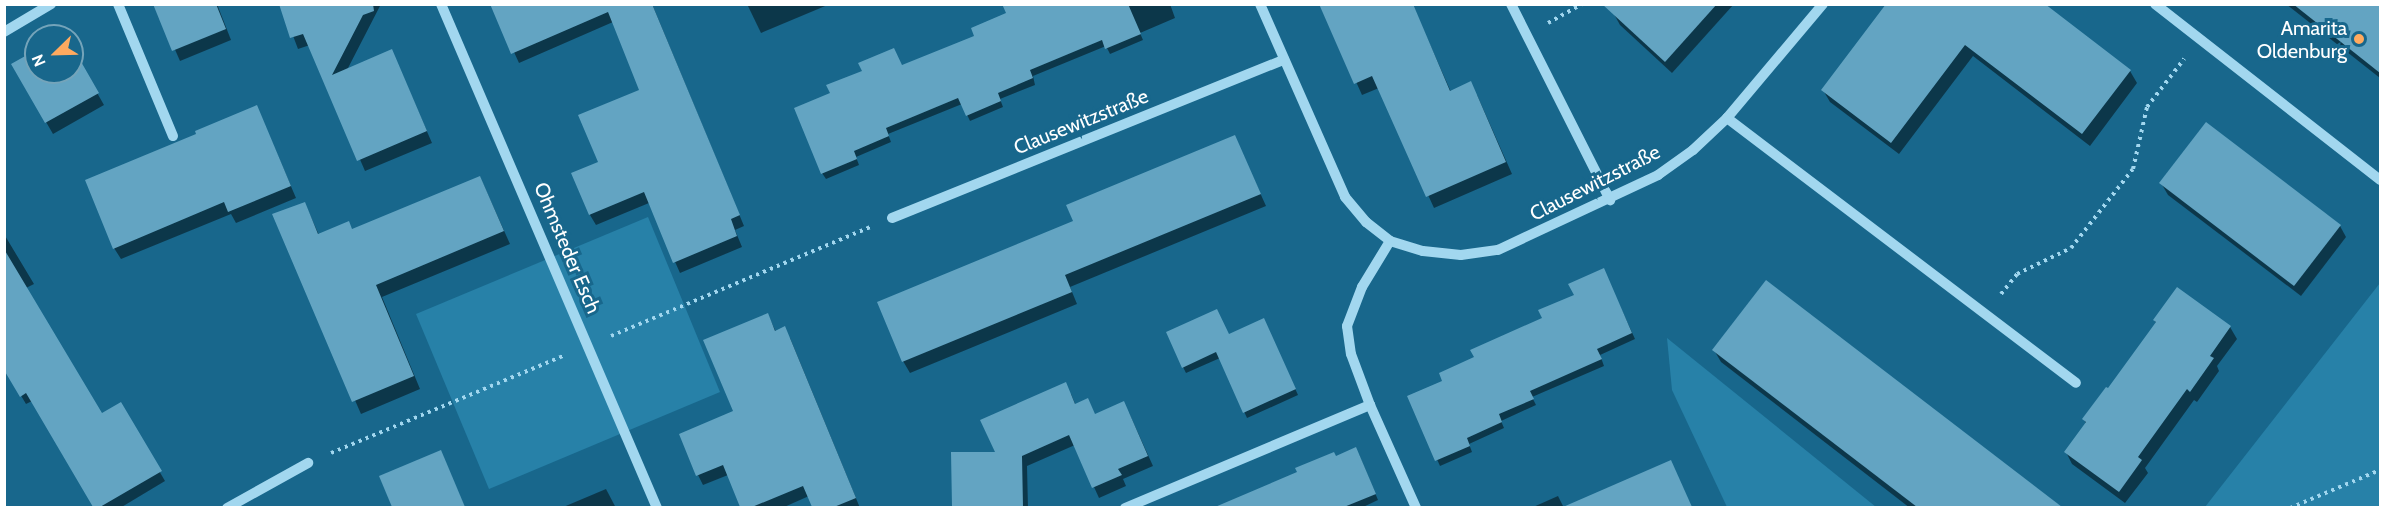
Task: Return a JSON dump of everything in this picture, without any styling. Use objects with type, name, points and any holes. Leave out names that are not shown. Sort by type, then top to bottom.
[{"type":"street","points":[[4,32],[51,4]]},
{"type":"street","points":[[118,4],[172,136]]},
{"type":"street","name":"Ohmsteder Esch","points":[[441,4],[657,507]]},
{"type":"street","name":"Clausewitzstraße","points":[[1260,4],[1345,197],[1366,222],[1390,241],[1423,251],[1461,255],[1498,250],[1658,176],[1694,150],[1726,118],[1823,4]]},
{"type":"street","points":[[1511,4],[1610,200]]},
{"type":"street","points":[[2155,4],[2380,180]]},
{"type":"street","name":"Clausewitzstraße","points":[[892,218],[1284,60]]},
{"type":"street","points":[[1726,118],[2076,383]]},
{"type":"street","points":[[1390,241],[1362,287],[1347,326],[1351,354],[1370,405],[1416,507]]},
{"type":"street","points":[[1125,507],[1370,405]]},
{"type":"street","points":[[227,507],[308,463]]},
{"type":"path","points":[[1527,36],[1582,4]]},
{"type":"path","points":[[1985,314],[2017,274],[2071,248],[2133,169],[2147,107],[2199,39]]},
{"type":"path","points":[[2290,507],[2380,470]]},
{"type":"shaded area","points":[[648,217],[720,392],[489,489],[416,314]]},
{"type":"shaded area","points":[[2380,283],[2380,507],[2205,507]]},
{"type":"shaded area","points":[[1667,338],[1876,507],[1727,507],[1672,390]]},
{"type":"building","points":[[153,4],[216,4],[226,29],[172,51]]},
{"type":"building","points":[[279,4],[373,4],[374,11],[363,15],[332,75],[392,49],[427,131],[357,161],[303,34],[290,38]]},
{"type":"building","points":[[490,4],[652,4],[740,215],[731,219],[737,236],[673,263],[644,192],[589,215],[571,173],[598,162],[578,115],[639,90],[608,12],[511,54]]},
{"type":"building","points":[[1002,4],[1128,4],[1141,34],[1105,49],[1102,40],[1030,70],[1033,78],[998,93],[1001,101],[966,116],[958,98],[886,128],[889,136],[854,151],[857,159],[821,174],[794,108],[830,93],[826,85],[862,71],[858,63],[894,48],[902,65],[974,36],[971,28],[1006,13]]},
{"type":"building","points":[[1319,4],[1413,4],[1450,91],[1471,81],[1506,162],[1426,197],[1372,76],[1354,84]]},
{"type":"building","points":[[1602,4],[1717,4],[1665,62]]},
{"type":"building","points":[[1886,4],[2045,4],[2131,70],[2082,134],[1965,45],[1891,143],[1821,90]]},
{"type":"building","name":"Amarita Oldenburg","points":[[2293,4],[2380,4],[2380,73]]},
{"type":"building","points":[[24,57],[24,84],[84,84],[84,67],[99,93],[45,123],[11,64]]},
{"type":"building","points":[[257,105],[291,186],[228,212],[224,202],[113,249],[85,180],[196,134],[195,131]]},
{"type":"building","points":[[2206,122],[2341,225],[2294,286],[2159,183]]},
{"type":"building","points":[[1235,135],[1261,194],[1065,275],[1072,292],[902,362],[877,302],[1073,221],[1066,205]]},
{"type":"building","points":[[480,176],[504,231],[376,285],[414,376],[352,402],[272,214],[305,202],[318,234],[349,221],[352,229]]},
{"type":"building","points":[[4,249],[102,413],[121,402],[162,471],[100,507],[93,507],[26,393],[20,397],[4,370]]},
{"type":"building","points":[[1604,268],[1632,333],[1597,349],[1602,359],[1530,391],[1534,399],[1499,414],[1502,422],[1467,438],[1470,446],[1435,461],[1407,396],[1442,381],[1439,373],[1474,357],[1470,350],[1542,318],[1538,310],[1574,295],[1568,284]]},
{"type":"building","points":[[1766,280],[2062,507],[1917,507],[1712,350]]},
{"type":"building","points":[[2177,287],[2231,326],[2210,356],[2214,358],[2190,392],[2187,389],[2138,457],[2142,460],[2119,492],[2064,452],[2086,422],[2082,419],[2106,387],[2108,388],[2156,322],[2153,320]]},
{"type":"building","points":[[1217,309],[1229,334],[1264,318],[1296,389],[1243,413],[1216,352],[1182,368],[1166,332]]},
{"type":"building","points":[[768,313],[775,331],[785,326],[856,498],[834,507],[812,507],[803,486],[752,507],[740,507],[723,465],[696,476],[679,434],[733,411],[703,340]]},
{"type":"building","points":[[1066,382],[1075,404],[1088,398],[1095,414],[1124,401],[1148,456],[1118,469],[1122,475],[1092,488],[1069,435],[1022,456],[1023,507],[952,507],[951,452],[995,452],[980,420]]},
{"type":"building","points":[[1356,447],[1376,494],[1344,507],[1215,507],[1297,472],[1295,468],[1334,452],[1336,456]]},
{"type":"building","points":[[441,450],[465,507],[392,507],[379,476]]},
{"type":"building","points":[[1671,460],[1692,507],[1563,507]]},
{"type":"place","name":"Amarita Oldenburg","points":[[2359,39]]}]
